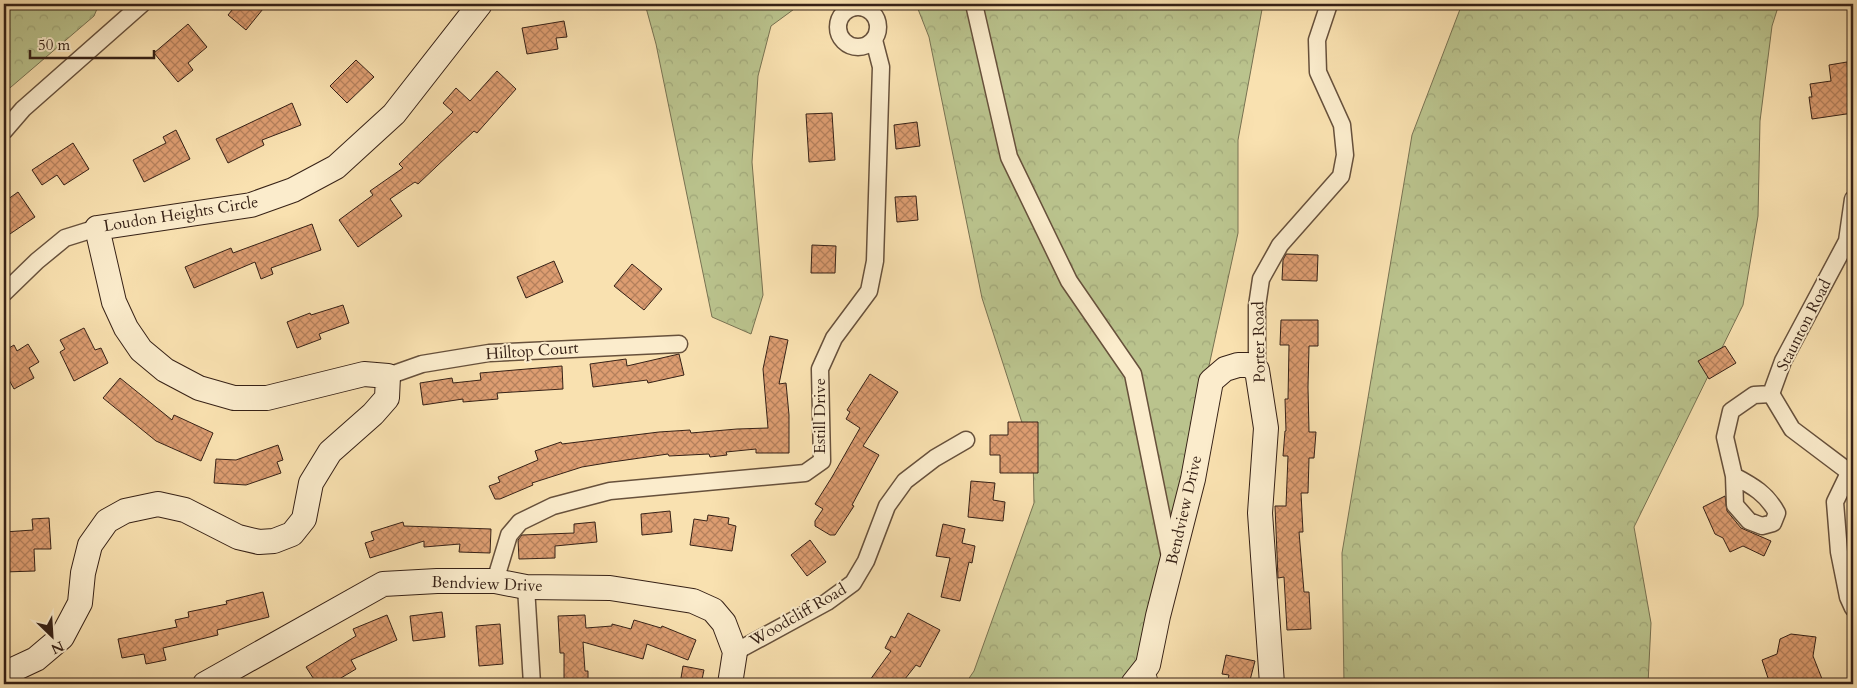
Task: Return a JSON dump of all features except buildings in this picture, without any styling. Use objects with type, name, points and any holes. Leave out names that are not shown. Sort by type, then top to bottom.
[{"type":"street","points":[[4,131],[23,109],[142,4]]},
{"type":"street","name":"Loudon Heights Circle","points":[[4,293],[36,260],[65,238],[97,228],[251,205],[293,190],[336,167],[394,114],[480,4]]},
{"type":"street","points":[[974,4],[1009,157],[1069,281],[1134,374],[1172,566]]},
{"type":"street","name":"Porter Road","points":[[1272,684],[1260,514],[1266,428],[1257,370],[1257,306],[1261,279],[1280,245],[1341,176],[1345,155],[1342,125],[1318,72],[1317,40],[1329,4]]},
{"type":"street","name":"Estill Drive","points":[[495,581],[509,535],[520,522],[553,506],[610,490],[806,473],[822,461],[820,369],[834,338],[869,291],[875,261],[881,67],[874,40]]},
{"type":"street","name":"Staunton Road","points":[[1770,394],[1783,362],[1847,241],[1853,199]]},
{"type":"street","points":[[4,674],[36,659],[62,637],[80,603],[83,573],[90,545],[106,521],[125,511],[158,504],[176,508],[204,519],[238,537],[260,542],[274,541],[292,534],[304,519],[311,483],[330,452],[373,414],[387,398],[388,376],[364,374],[267,398],[234,398],[199,388],[165,370],[142,350],[126,328],[114,302],[97,228]]},
{"type":"street","name":"Hilltop Court","points":[[388,376],[422,364],[489,353],[679,344]]},
{"type":"street","name":"Bendview Drive","points":[[1133,684],[1151,674],[1158,616],[1194,479],[1211,382],[1225,370],[1238,365],[1248,365],[1257,370]]},
{"type":"street","points":[[1734,476],[1725,437],[1730,411],[1754,396],[1770,394],[1792,429],[1851,474],[1835,502],[1839,552],[1848,597],[1853,608]]},
{"type":"street","name":"Woodcliff Road","points":[[735,652],[828,602],[853,583],[866,561],[887,506],[905,481],[935,458],[966,440]]},
{"type":"street","name":"Bendview Drive","points":[[205,684],[383,584],[437,581],[495,581],[526,587],[610,588],[693,602],[713,610],[724,623],[735,652],[730,684]]},
{"type":"street","points":[[526,587],[532,684]]},
{"type":"green space","points":[[4,4],[99,4],[94,16],[4,93]]},
{"type":"green space","points":[[645,4],[801,4],[771,26],[758,76],[752,162],[763,295],[751,334],[712,317],[656,44]]},
{"type":"green space","points":[[916,4],[1263,4],[1238,140],[1238,233],[1150,636],[1132,684],[965,684],[974,671],[1034,503],[1033,457],[982,298],[929,37]]},
{"type":"green space","points":[[1462,4],[1779,4],[1772,26],[1760,121],[1758,216],[1743,305],[1634,527],[1651,623],[1648,684],[1344,684],[1342,553],[1412,135]]}]
